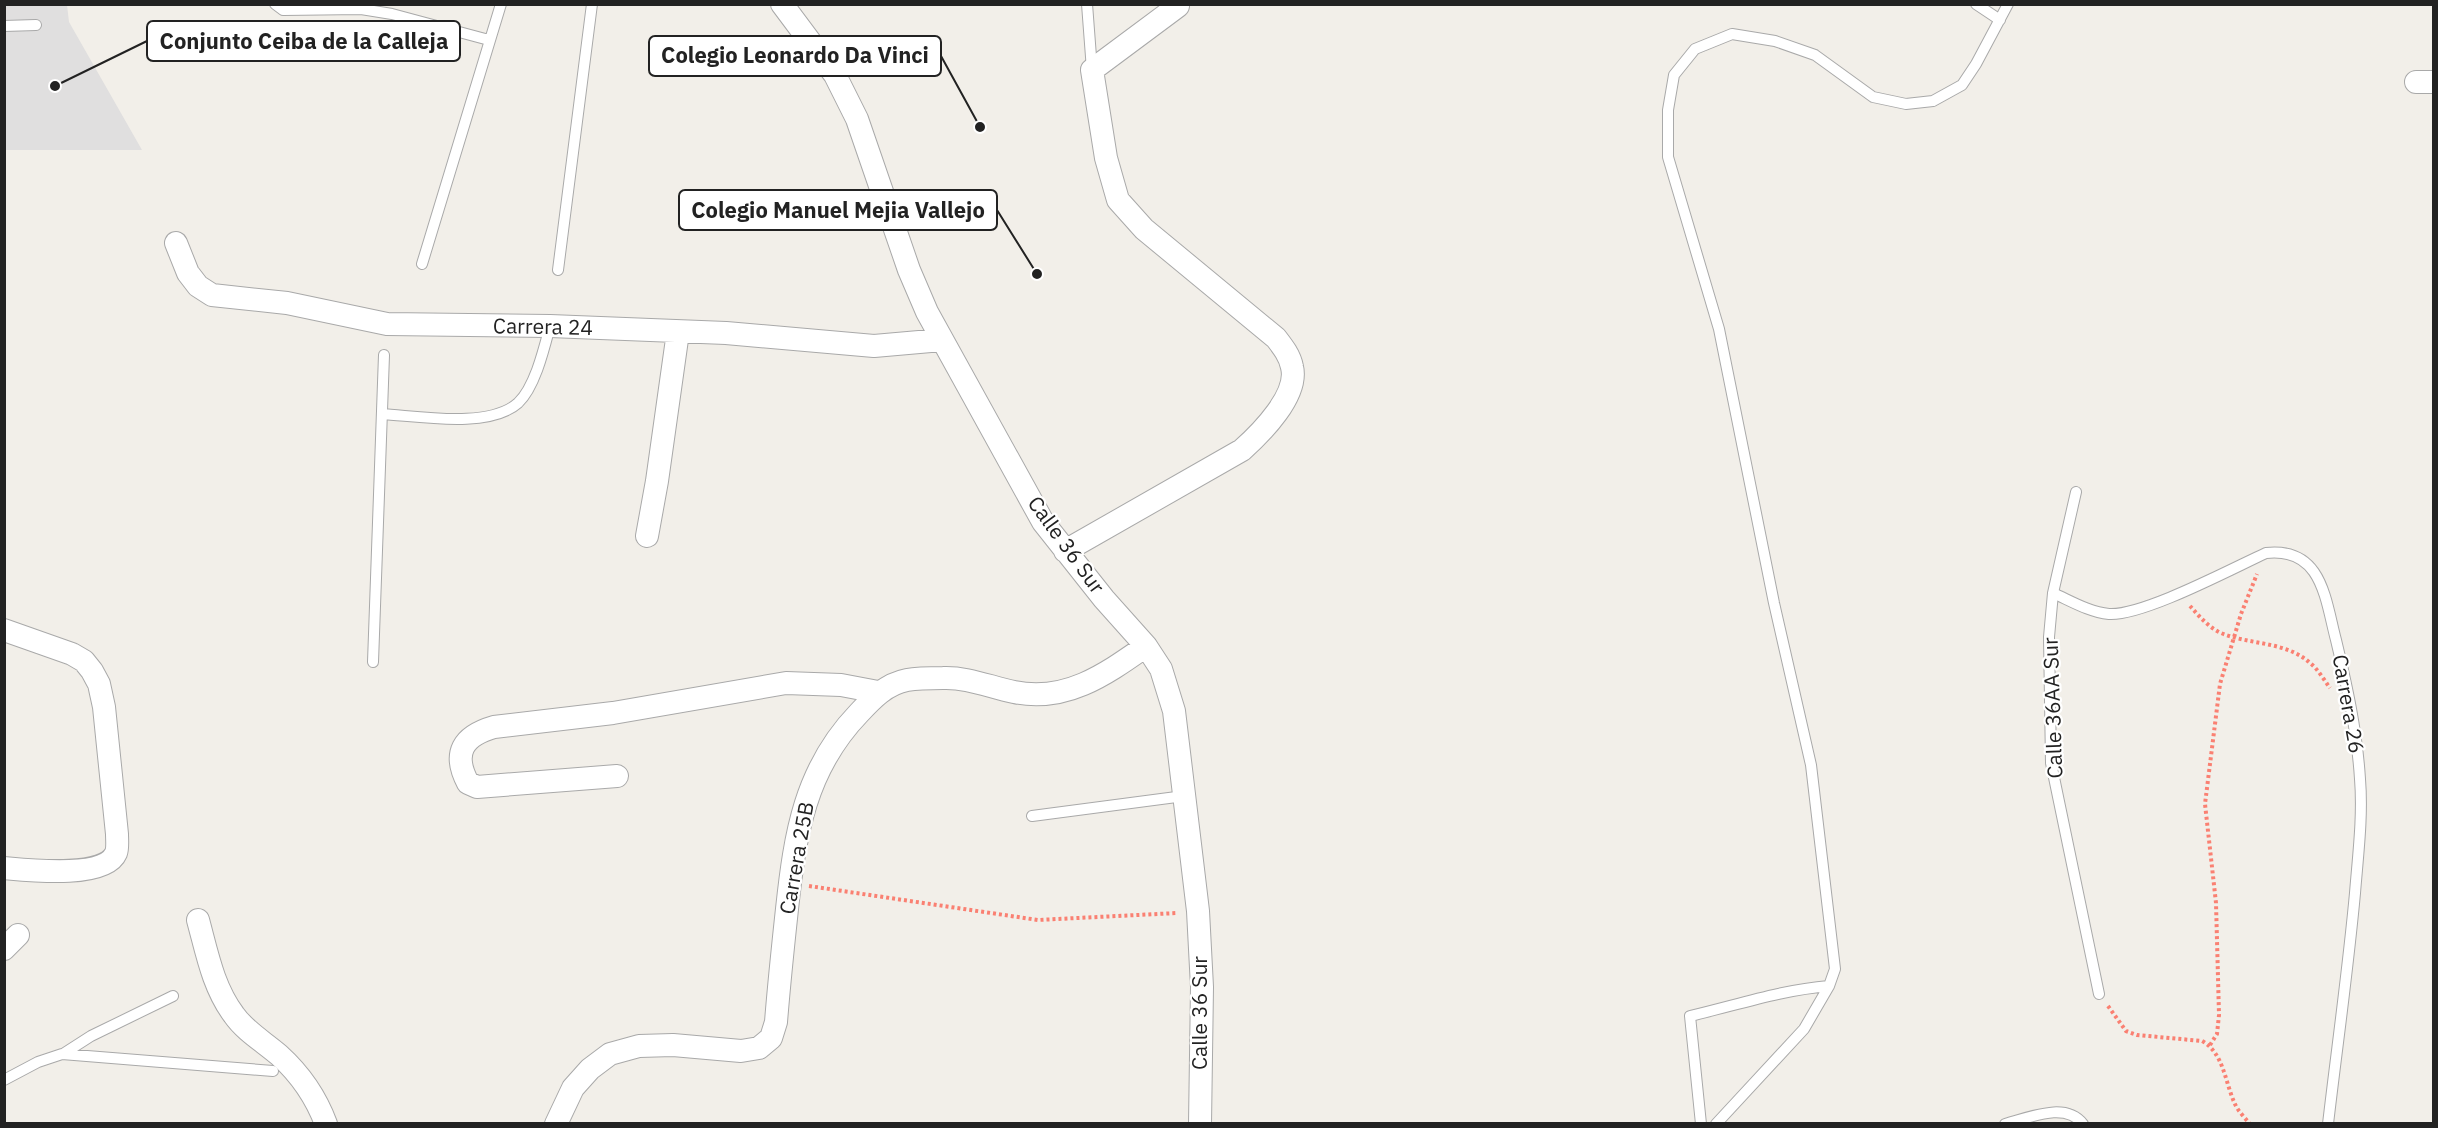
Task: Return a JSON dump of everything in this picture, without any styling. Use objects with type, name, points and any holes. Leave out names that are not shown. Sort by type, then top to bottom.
[{"type":"street","name":"Calle 36 Sur","points":[[782,4],[835,75],[857,119],[909,270],[927,312],[1043,522],[1146,646],[1161,669],[1168,687],[1174,711],[1198,911],[1202,987],[1200,1124]]},
{"type":"street","points":[[1065,551],[1242,450],[1262,432],[1281,405],[1291,385],[1293,369],[1288,355],[1276,338],[1144,229],[1118,200],[1106,158],[1092,70],[1178,6]]},
{"type":"street","name":"Carrera 24","points":[[176,243],[188,273],[198,286],[212,295],[287,303],[387,324],[726,333],[874,345],[942,340]]},
{"type":"street","points":[[647,536],[678,332]]},
{"type":"street","points":[[4,630],[72,654],[84,661],[92,670],[99,684],[104,707],[117,834],[116,853],[107,863],[75,870],[4,868]]},
{"type":"street","name":"Carrera 25B","points":[[556,1124],[573,1089],[590,1069],[610,1054],[639,1046],[673,1045],[741,1052],[759,1048],[771,1038],[776,1022],[789,883],[801,815],[809,789],[823,759],[848,724],[878,693],[905,680],[945,678],[973,681],[1015,693],[1043,695],[1070,690],[1101,677],[1146,646]]},
{"type":"street","points":[[617,776],[477,787],[468,783],[462,773],[461,756],[465,740],[477,732],[494,727],[613,713],[786,683],[831,684],[878,693]]},
{"type":"street","points":[[198,920],[213,976],[223,999],[235,1017],[300,1075],[313,1095],[326,1124]]},
{"type":"lane","points":[[275,4],[283,10],[361,9],[392,14],[489,40]]},
{"type":"lane","points":[[422,264],[501,4]]},
{"type":"lane","points":[[558,270],[592,4]]},
{"type":"lane","points":[[1087,4],[1092,70]]},
{"type":"lane","points":[[1976,4],[2000,20]]},
{"type":"lane","points":[[1716,1124],[1804,1029],[1829,986],[1835,969],[1811,765],[1774,603],[1719,329],[1668,157],[1668,110],[1674,75],[1695,49],[1732,34],[1775,41],[1815,55],[1873,97],[1906,104],[1933,101],[1962,85],[1976,64],[2008,4]]},
{"type":"lane","points":[[4,26],[36,26]]},
{"type":"lane","points":[[382,414],[474,420],[496,414],[518,403],[538,371],[550,327]]},
{"type":"lane","points":[[373,662],[384,355]]},
{"type":"lane","name":"Calle 36AA Sur","points":[[2076,492],[2053,592],[2049,637],[2051,763],[2099,994]]},
{"type":"lane","name":"Carrera 26","points":[[2265,554],[2282,552],[2308,564],[2317,573],[2328,609],[2353,717],[2361,781],[2360,837],[2352,928],[2328,1124]]},
{"type":"lane","points":[[2053,592],[2093,611],[2111,614],[2130,611],[2265,554]]},
{"type":"lane","points":[[1032,816],[1184,796]]},
{"type":"lane","points":[[1701,1124],[1690,1016],[1753,999],[1805,988],[1829,986]]},
{"type":"lane","points":[[4,1080],[38,1062],[62,1054],[91,1035],[173,996]]},
{"type":"lane","points":[[62,1054],[273,1071]]},
{"type":"lane","points":[[2005,1124],[2058,1111],[2077,1116],[2083,1124]]},
{"type":"path","points":[[2210,1045],[2217,1034],[2219,1015],[2216,903],[2205,804],[2220,684],[2234,636],[2265,554]]},
{"type":"path","points":[[2178,592],[2207,625],[2222,633],[2292,652],[2310,662],[2332,690]]},
{"type":"path","points":[[789,883],[1038,920],[1198,911]]},
{"type":"path","points":[[2099,994],[2126,1031],[2137,1035],[2202,1041],[2210,1045],[2217,1055],[2235,1107],[2250,1124]]},
{"type":"shaded area","points":[[4,5],[67,5],[69,22],[142,150],[5,150]]},
{"type":"place","name":"Conjunto Ceiba de la Calleja","points":[[55,86]]},
{"type":"place","name":"Colegio Leonardo Da Vinci","points":[[980,127]]},
{"type":"place","name":"Colegio Manuel Mejia Vallejo","points":[[1037,274]]}]
